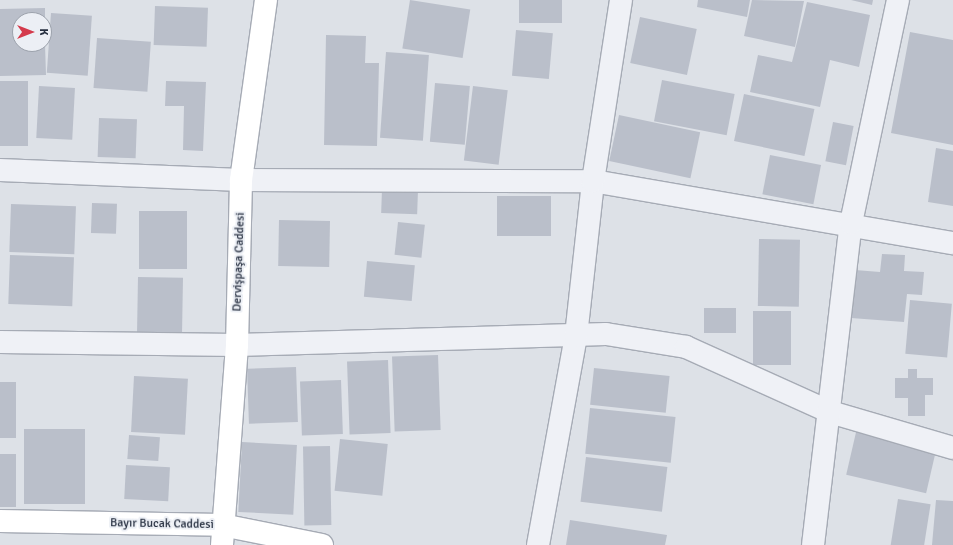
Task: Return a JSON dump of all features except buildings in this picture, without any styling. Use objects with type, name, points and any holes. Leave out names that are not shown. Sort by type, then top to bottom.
[{"type":"street","name":"Dervişpaşa Caddesi","points":[[222,535],[237,345],[241,180],[266,0]]},
{"type":"street","points":[[538,545],[576,336],[593,181],[621,0]]},
{"type":"street","points":[[814,545],[851,223],[898,0]]},
{"type":"street","points":[[0,170],[241,180],[593,181],[851,223],[953,243]]},
{"type":"street","points":[[0,342],[237,345],[606,334],[686,347],[830,412],[953,448]]},
{"type":"street","name":"Bayır Bucak Caddesi","points":[[0,521],[222,535],[322,545]]}]
